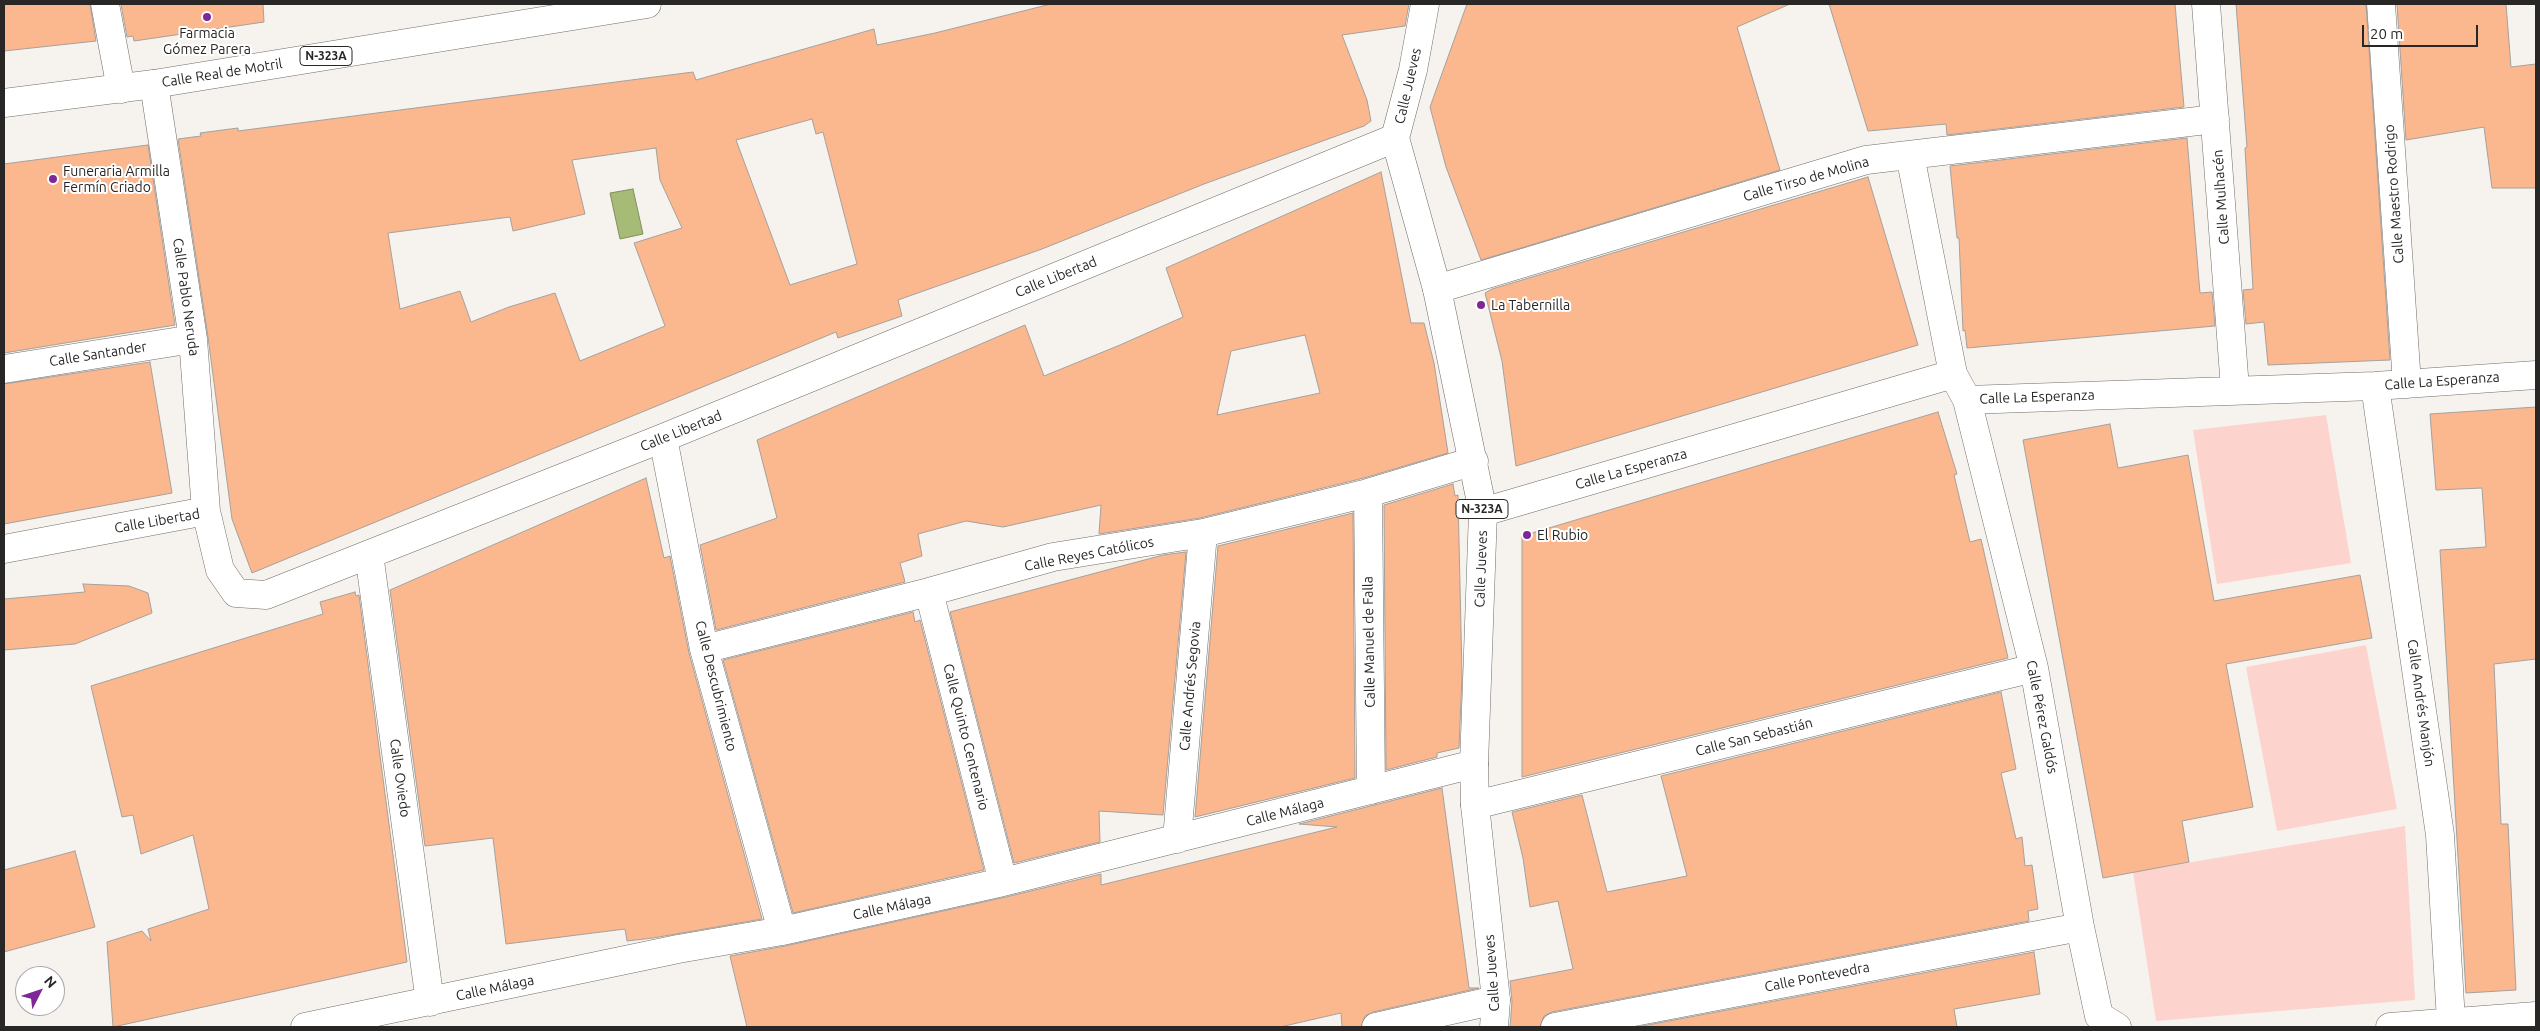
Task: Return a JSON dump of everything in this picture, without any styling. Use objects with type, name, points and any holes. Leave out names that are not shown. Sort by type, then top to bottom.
[{"type":"street","points":[[105,4],[121,89]]},
{"type":"street","name":"Calle Jueves","points":[[1425,4],[1413,70],[1395,138],[1437,289],[1483,512],[1474,764],[1475,805],[1496,1000],[1494,1027]]},
{"type":"street","name":"Calle Mulhacén","points":[[2206,4],[2235,389]]},
{"type":"street","name":"Calle Maestro Rodrigo","points":[[2381,4],[2407,384]]},
{"type":"street","name":"Calle Real de Motril","points":[[4,103],[154,84],[635,5]]},
{"type":"street","name":"Calle Pablo Neruda","points":[[154,84],[193,339],[206,511]]},
{"type":"street","name":"Calle Tirso de Molina","points":[[1437,289],[1866,160],[2215,119]]},
{"type":"street","name":"Calle Libertad","points":[[4,549],[206,511],[220,570],[236,593],[266,595],[662,438],[1395,138]]},
{"type":"street","points":[[1910,155],[1953,374]]},
{"type":"street","name":"Calle Santander","points":[[4,369],[193,339]]},
{"type":"street","name":"Calle La Esperanza","points":[[1483,512],[1953,374],[1967,400],[2235,389],[2375,386],[2536,375]]},
{"type":"street","name":"Calle Andrés Manjón","points":[[2375,386],[2440,835],[2451,1021]]},
{"type":"street","name":"Calle Pérez Galdós","points":[[1967,400],[2034,668],[2080,927],[2100,1016],[2117,1027]]},
{"type":"street","name":"Calle Descubrimiento","points":[[662,438],[704,649],[782,931]]},
{"type":"street","name":"Calle Reyes Católicos","points":[[704,649],[928,592],[1054,557],[1203,533],[1368,493],[1474,461]]},
{"type":"street","name":"Calle Manuel de Falla","points":[[1368,493],[1371,790]]},
{"type":"street","name":"Calle Andrés Segovia","points":[[1178,839],[1203,533]]},
{"type":"street","name":"Calle Oviedo","points":[[369,554],[430,1002]]},
{"type":"street","name":"Calle Quinto Centenario","points":[[928,592],[1003,882]]},
{"type":"street","name":"Calle San Sebastián","points":[[1475,805],[2034,668]]},
{"type":"street","name":"Calle Málaga","points":[[305,1027],[678,949],[782,931],[1003,882],[1474,764]]},
{"type":"street","name":"Calle Pontevedra","points":[[1554,1027],[2080,927]]},
{"type":"street","points":[[1376,1027],[1496,1000]]},
{"type":"street","points":[[2390,1027],[2536,1016]]},
{"type":"shaded area","points":[[633,189],[643,234],[620,239],[610,193]]},
{"type":"shaded area","points":[[2326,415],[2351,563],[2217,584],[2193,430]]},
{"type":"shaded area","points":[[2366,645],[2397,809],[2277,831],[2246,667]]},
{"type":"shaded area","points":[[2405,826],[2415,1000],[2156,1021],[2133,872]]},
{"type":"building","points":[[4,4],[90,4],[96,41],[4,51]]},
{"type":"building","points":[[121,4],[263,4],[264,22],[134,41],[133,36],[127,37]]},
{"type":"building","points":[[1051,4],[1409,4],[1405,26],[1342,35],[1367,100],[1371,121],[1364,126],[1204,184],[1042,249],[898,300],[902,316],[838,338],[836,332],[252,573],[232,519],[208,337],[178,139],[201,136],[200,133],[238,128],[238,131],[693,72],[696,80],[874,29],[877,45],[935,33]],"holes":[[[812,119],[816,134],[823,132],[857,264],[790,285],[736,140]],[[656,148],[660,180],[682,228],[634,243],[665,326],[580,361],[555,293],[509,307],[471,322],[460,291],[400,309],[388,233],[510,217],[513,231],[585,214],[572,160]]]},
{"type":"building","points":[[1467,4],[1790,4],[1737,27],[1780,170],[1481,260],[1446,167],[1430,107]]},
{"type":"building","points":[[1829,4],[2175,4],[2184,107],[1947,135],[1946,124],[1868,131]]},
{"type":"building","points":[[2236,4],[2366,4],[2390,360],[2268,365],[2264,322],[2246,324],[2243,290],[2253,289],[2245,148],[2247,147]]},
{"type":"building","points":[[2397,4],[2506,4],[2511,67],[2536,64],[2536,188],[2492,188],[2484,127],[2406,140]]},
{"type":"building","points":[[2187,138],[2200,293],[2212,292],[2215,326],[1967,348],[1965,330],[1963,331],[1959,238],[1957,238],[1950,166]]},
{"type":"building","points":[[148,145],[175,325],[4,353],[4,164]]},
{"type":"building","points":[[1381,172],[1411,323],[1424,323],[1434,363],[1448,453],[1364,478],[1200,518],[1099,534],[1101,505],[1003,527],[966,521],[918,534],[922,556],[900,563],[905,582],[716,630],[700,545],[777,518],[757,440],[1025,325],[1044,376],[1120,345],[1183,317],[1166,268]],"holes":[[[1305,335],[1320,393],[1217,415],[1231,351]]]},
{"type":"building","points":[[1868,177],[1918,345],[1516,466],[1502,361],[1485,293],[1492,289]]},
{"type":"building","points":[[150,362],[172,493],[4,524],[4,384]]},
{"type":"building","points":[[2536,407],[2536,659],[2494,664],[2501,824],[2508,824],[2516,990],[2466,993],[2440,550],[2486,547],[2482,488],[2436,490],[2430,414]]},
{"type":"building","points":[[1938,412],[1957,474],[1954,475],[1970,542],[1981,539],[2008,658],[1522,777],[1522,536]]},
{"type":"building","points":[[2110,424],[2118,468],[2188,455],[2214,601],[2360,575],[2372,638],[2226,664],[2253,807],[2182,821],[2189,862],[2103,878],[2023,440]]},
{"type":"building","points":[[646,478],[664,558],[670,556],[689,653],[762,919],[627,941],[625,929],[506,944],[493,838],[425,846],[390,590]]},
{"type":"building","points":[[1453,484],[1455,496],[1458,495],[1462,676],[1459,748],[1437,753],[1437,757],[1386,770],[1384,505]]},
{"type":"building","points":[[1353,513],[1355,778],[1195,817],[1218,546]]},
{"type":"building","points":[[1186,552],[1163,815],[1099,811],[1100,842],[1014,863],[950,612],[1163,555]]},
{"type":"building","points":[[83,584],[129,586],[148,593],[152,613],[75,644],[4,650],[4,599],[85,592]]},
{"type":"building","points":[[355,592],[356,596],[359,595],[407,962],[113,1027],[107,942],[142,931],[151,941],[148,929],[209,909],[193,835],[141,854],[133,815],[122,817],[91,686],[323,614],[320,602]]},
{"type":"building","points":[[913,612],[915,622],[920,620],[984,870],[793,913],[723,660]]},
{"type":"building","points":[[2001,692],[2016,769],[2001,773],[2016,839],[2022,837],[2025,866],[2032,865],[2038,909],[2028,911],[2029,921],[1552,1012],[1544,1016],[1540,1027],[1510,1027],[1512,1001],[1510,981],[1573,969],[1558,901],[1530,907],[1523,858],[1512,812],[1582,795],[1607,892],[1687,876],[1661,776]]},
{"type":"building","points":[[1442,788],[1469,988],[1479,988],[1373,1012],[1365,1016],[1361,1027],[1342,1027],[1341,1013],[1280,1027],[747,1027],[730,956],[785,946],[1101,874],[1101,885],[1337,827],[1299,824]]},
{"type":"building","points":[[75,851],[95,927],[4,952],[4,870]]},
{"type":"building","points":[[2034,952],[2040,994],[1954,1009],[1957,1027],[1637,1027]]},
{"type":"place","name":"Farmacia Gómez Parera","points":[[207,17]]},
{"type":"place","name":"Funeraria Armilla Fermín Criado","points":[[53,179]]},
{"type":"place","name":"La Tabernilla","points":[[1481,305]]},
{"type":"place","name":"El Rubio","points":[[1527,535]]}]
